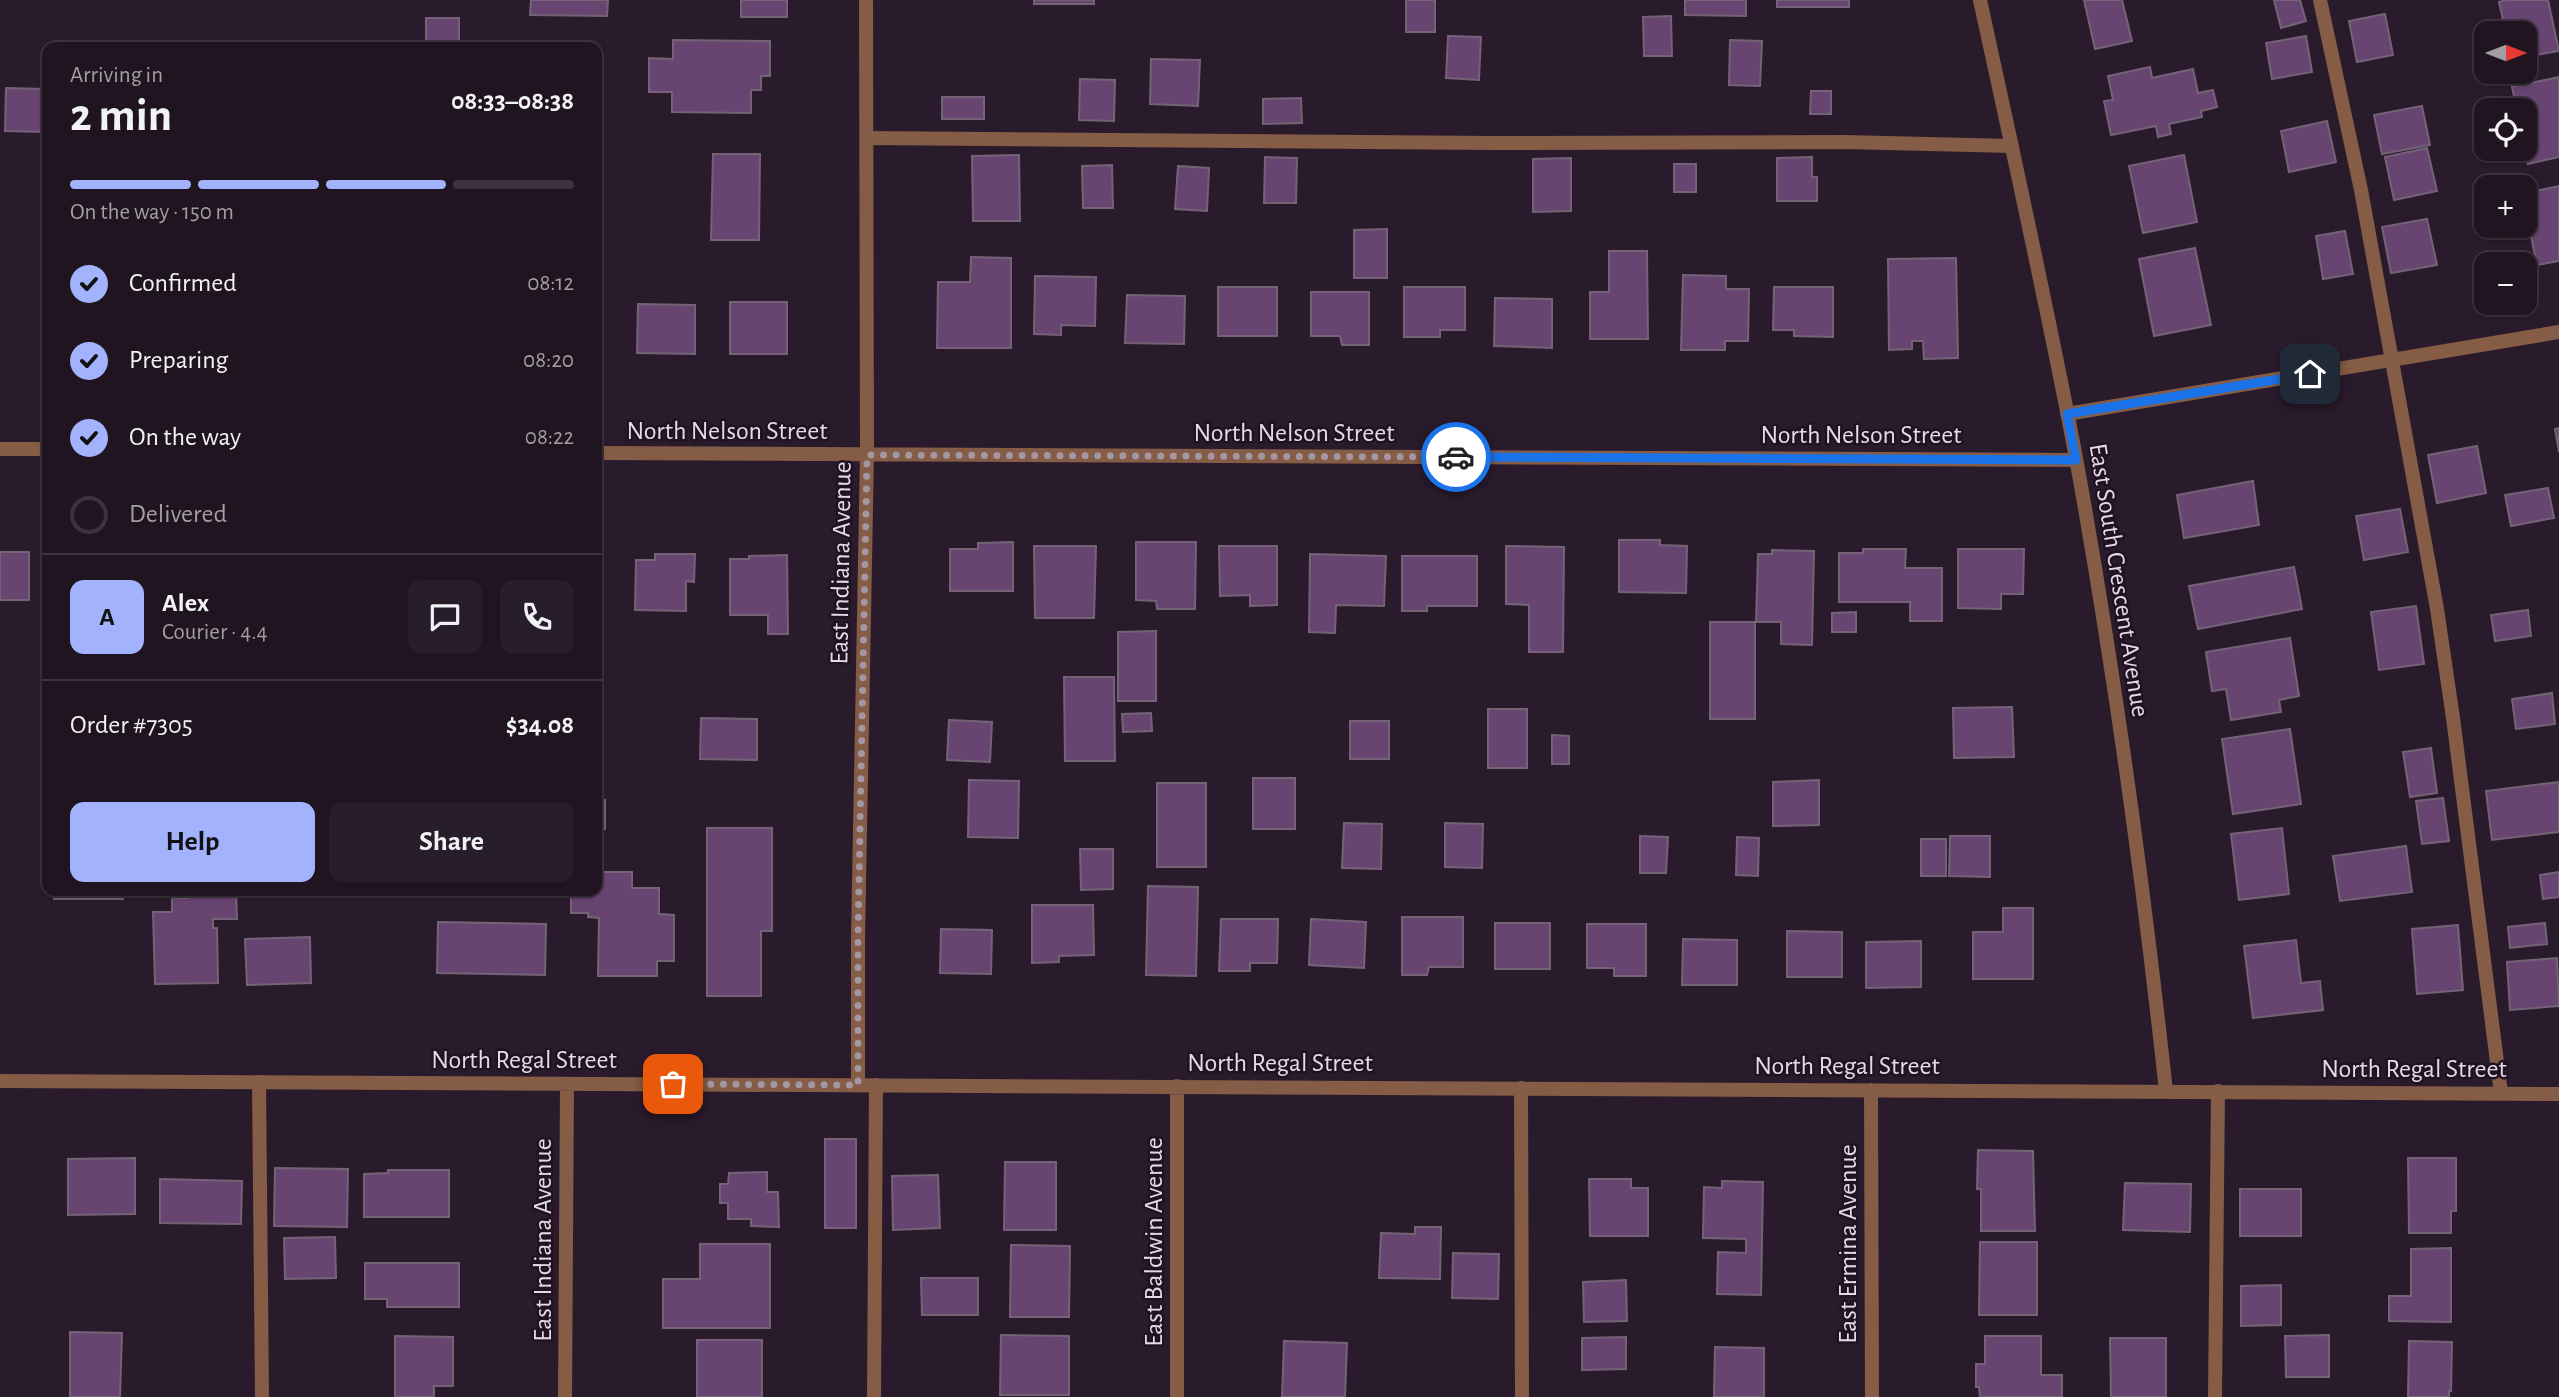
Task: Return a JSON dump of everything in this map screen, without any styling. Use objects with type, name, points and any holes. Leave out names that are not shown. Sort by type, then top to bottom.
[{"type":"street","name":"East Indiana Avenue","points":[[858,1085],[858,923],[867,455],[866,0]]},
{"type":"street","name":"East South Crescent Avenue","points":[[1980,0],[2076,460],[2146,908],[2166,1091]]},
{"type":"street","points":[[2320,0],[2361,190],[2423,530],[2454,718],[2501,1093]]},
{"type":"street","points":[[867,138],[1493,143],[1845,142],[2012,146]]},
{"type":"street","points":[[2067,414],[2559,332]]},
{"type":"street","points":[[0,449],[42,449]]},
{"type":"street","name":"North Nelson Street","points":[[602,453],[2076,460]]},
{"type":"street","name":"North Regal Street","points":[[0,1081],[2559,1094]]},
{"type":"street","points":[[259,1082],[262,1397]]},
{"type":"street","name":"East Indiana Avenue","points":[[565,1397],[567,1084]]},
{"type":"street","points":[[874,1397],[876,1085]]},
{"type":"street","name":"East Baldwin Avenue","points":[[1177,1086],[1177,1397]]},
{"type":"street","points":[[1521,1088],[1522,1397]]},
{"type":"street","name":"East Ermina Avenue","points":[[1871,1090],[1871,1397]]},
{"type":"street","points":[[2215,1397],[2218,1091]]},
{"type":"building","points":[[531,0],[608,0],[607,16],[530,15]]},
{"type":"building","points":[[741,0],[787,0],[787,17],[741,17]]},
{"type":"building","points":[[1034,0],[1094,0],[1094,4],[1034,4]]},
{"type":"building","points":[[1406,0],[1435,0],[1435,32],[1406,32]]},
{"type":"building","points":[[1685,0],[1746,0],[1746,16],[1685,15]]},
{"type":"building","points":[[1777,0],[1849,0],[1849,7],[1777,7]]},
{"type":"building","points":[[2084,0],[2122,0],[2132,41],[2095,49]]},
{"type":"building","points":[[2274,0],[2300,0],[2306,21],[2281,28]]},
{"type":"building","points":[[2548,0],[2559,51],[2538,55],[2538,21],[2503,21],[2499,2]]},
{"type":"building","points":[[2385,14],[2393,55],[2357,62],[2349,21]]},
{"type":"building","points":[[1671,16],[1672,56],[1644,56],[1643,17]]},
{"type":"building","points":[[426,18],[459,18],[459,42],[426,42]]},
{"type":"building","points":[[1448,36],[1481,37],[1479,80],[1446,78]]},
{"type":"building","points":[[2306,36],[2312,72],[2272,79],[2266,43]]},
{"type":"building","points":[[673,40],[770,41],[770,76],[761,76],[761,90],[751,90],[751,113],[672,112],[672,92],[649,92],[649,58],[673,59]]},
{"type":"building","points":[[1730,40],[1762,41],[1760,86],[1729,85]]},
{"type":"building","points":[[1151,59],[1200,60],[1198,106],[1150,104]]},
{"type":"building","points":[[2150,67],[2152,78],[2193,69],[2198,93],[2213,90],[2217,107],[2201,111],[2202,117],[2169,124],[2171,134],[2158,137],[2156,126],[2111,135],[2104,101],[2113,100],[2108,76]]},
{"type":"building","points":[[2559,77],[2559,157],[2528,164],[2527,161],[2537,161],[2537,98],[2514,98],[2512,87],[2538,84],[2538,81]]},
{"type":"building","points":[[1080,79],[1115,80],[1114,121],[1079,120]]},
{"type":"building","points":[[6,88],[42,89],[42,132],[5,131]]},
{"type":"building","points":[[1811,91],[1831,91],[1831,114],[1810,114]]},
{"type":"building","points":[[942,97],[984,97],[984,119],[942,119]]},
{"type":"building","points":[[1301,98],[1302,123],[1263,124],[1263,99]]},
{"type":"building","points":[[2422,106],[2430,145],[2382,154],[2374,115]]},
{"type":"building","points":[[2327,121],[2336,162],[2289,172],[2281,131]]},
{"type":"building","points":[[2427,148],[2437,191],[2394,200],[2385,157]]},
{"type":"building","points":[[713,154],[760,154],[759,240],[711,240]]},
{"type":"building","points":[[1019,155],[1020,221],[973,221],[972,156]]},
{"type":"building","points":[[2184,155],[2197,222],[2143,233],[2129,166]]},
{"type":"building","points":[[1265,157],[1297,158],[1296,203],[1264,203]]},
{"type":"building","points":[[1812,157],[1812,177],[1817,177],[1817,201],[1777,201],[1777,158]]},
{"type":"building","points":[[1571,158],[1571,211],[1533,212],[1533,159]]},
{"type":"building","points":[[1674,164],[1696,164],[1696,192],[1674,192]]},
{"type":"building","points":[[1112,165],[1113,208],[1083,208],[1082,166]]},
{"type":"building","points":[[1178,166],[1209,168],[1207,211],[1175,209]]},
{"type":"building","points":[[2559,186],[2559,261],[2537,265],[2537,252],[2534,252],[2531,238],[2537,238],[2537,191]]},
{"type":"building","points":[[2427,219],[2437,265],[2391,273],[2382,227]]},
{"type":"building","points":[[1387,229],[1387,278],[1354,278],[1354,230]]},
{"type":"building","points":[[2345,231],[2353,274],[2323,279],[2316,236]]},
{"type":"building","points":[[2195,248],[2211,325],[2154,336],[2139,259]]},
{"type":"building","points":[[1609,251],[1647,251],[1648,339],[1590,339],[1590,292],[1609,292]]},
{"type":"building","points":[[971,257],[1011,258],[1011,348],[937,348],[938,282],[970,282]]},
{"type":"building","points":[[1956,258],[1958,358],[1924,359],[1923,341],[1912,341],[1912,349],[1889,350],[1888,259]]},
{"type":"building","points":[[1683,275],[1726,276],[1726,289],[1749,289],[1748,341],[1725,341],[1725,350],[1681,350]]},
{"type":"building","points":[[1035,276],[1096,277],[1095,326],[1061,325],[1061,335],[1034,334]]},
{"type":"building","points":[[1218,287],[1277,287],[1277,336],[1218,336]]},
{"type":"building","points":[[1404,287],[1465,287],[1465,330],[1440,330],[1440,337],[1404,337]]},
{"type":"building","points":[[1774,287],[1833,287],[1833,337],[1794,336],[1794,330],[1773,330]]},
{"type":"building","points":[[1311,292],[1369,292],[1369,345],[1342,345],[1340,336],[1311,336]]},
{"type":"building","points":[[1127,295],[1185,296],[1184,344],[1125,343]]},
{"type":"building","points":[[1495,298],[1552,299],[1552,348],[1494,346]]},
{"type":"building","points":[[730,302],[787,302],[787,354],[730,354]]},
{"type":"building","points":[[638,304],[695,305],[695,354],[637,353]]},
{"type":"building","points":[[2559,428],[2559,452],[2555,429]]},
{"type":"building","points":[[2477,446],[2486,493],[2437,503],[2428,455]]},
{"type":"building","points":[[2253,481],[2259,525],[2184,538],[2177,495]]},
{"type":"building","points":[[2548,488],[2554,518],[2511,526],[2505,495]]},
{"type":"building","points":[[2400,509],[2408,552],[2364,560],[2356,516]]},
{"type":"building","points":[[1619,540],[1660,540],[1660,545],[1687,546],[1686,593],[1619,592]]},
{"type":"building","points":[[1013,542],[1013,591],[950,591],[950,549],[978,549],[978,543]]},
{"type":"building","points":[[1136,542],[1196,542],[1195,609],[1157,609],[1156,601],[1136,600]]},
{"type":"building","points":[[1034,546],[1096,546],[1094,618],[1035,618]]},
{"type":"building","points":[[1219,546],[1277,546],[1277,605],[1250,606],[1250,595],[1220,596]]},
{"type":"building","points":[[1506,546],[1564,547],[1563,652],[1529,652],[1529,605],[1506,604]]},
{"type":"building","points":[[1863,549],[1906,549],[1905,568],[1942,568],[1942,621],[1910,621],[1910,602],[1839,602],[1839,553],[1863,553]]},
{"type":"building","points":[[1958,549],[2024,549],[2023,594],[2001,594],[2001,609],[1958,608]]},
{"type":"building","points":[[1772,550],[1814,551],[1812,645],[1781,644],[1781,622],[1756,622],[1758,554],[1772,554]]},
{"type":"building","points":[[0,552],[29,552],[29,600],[0,600]]},
{"type":"building","points":[[655,554],[695,554],[694,582],[686,581],[686,611],[635,610],[636,560],[655,560]]},
{"type":"building","points":[[1310,554],[1386,556],[1384,606],[1336,605],[1335,633],[1309,632]]},
{"type":"building","points":[[787,555],[788,634],[768,634],[768,615],[730,615],[730,559]]},
{"type":"building","points":[[1402,556],[1477,556],[1477,606],[1427,606],[1427,611],[1402,611]]},
{"type":"building","points":[[2294,567],[2302,609],[2198,629],[2189,586]]},
{"type":"building","points":[[2416,606],[2424,664],[2379,670],[2371,612]]},
{"type":"building","points":[[2528,610],[2531,636],[2495,641],[2491,615]]},
{"type":"building","points":[[1856,612],[1856,632],[1832,632],[1832,613]]},
{"type":"building","points":[[1710,622],[1755,622],[1755,719],[1710,719]]},
{"type":"building","points":[[1156,631],[1156,701],[1118,701],[1118,632]]},
{"type":"building","points":[[2290,638],[2299,696],[2279,700],[2281,712],[2231,720],[2226,689],[2212,691],[2206,652]]},
{"type":"building","points":[[1064,677],[1114,677],[1115,761],[1065,761]]},
{"type":"building","points":[[2552,693],[2555,724],[2516,729],[2512,699]]},
{"type":"building","points":[[2012,707],[2014,757],[1954,758],[1953,708]]},
{"type":"building","points":[[1488,709],[1527,709],[1527,768],[1488,768]]},
{"type":"building","points":[[1151,713],[1152,731],[1123,732],[1122,714]]},
{"type":"building","points":[[701,718],[757,719],[757,760],[700,759]]},
{"type":"building","points":[[949,720],[992,722],[990,762],[947,760]]},
{"type":"building","points":[[1350,721],[1389,721],[1389,759],[1350,759]]},
{"type":"building","points":[[2290,729],[2301,804],[2233,814],[2222,739]]},
{"type":"building","points":[[1552,735],[1569,736],[1569,764],[1552,764]]},
{"type":"building","points":[[2431,748],[2437,793],[2410,797],[2403,752]]},
{"type":"building","points":[[1253,778],[1295,778],[1295,829],[1253,829]]},
{"type":"building","points":[[969,780],[1019,781],[1018,838],[968,837]]},
{"type":"building","points":[[1819,780],[1819,825],[1773,826],[1773,782]]},
{"type":"building","points":[[2559,782],[2559,832],[2492,840],[2486,791]]},
{"type":"building","points":[[1157,783],[1206,783],[1206,867],[1157,867]]},
{"type":"building","points":[[2443,798],[2449,841],[2422,844],[2416,801]]},
{"type":"building","points":[[602,800],[605,800],[605,829],[602,829]]},
{"type":"building","points":[[1344,823],[1382,824],[1381,869],[1342,868]]},
{"type":"building","points":[[1445,823],[1483,824],[1482,868],[1445,867]]},
{"type":"building","points":[[707,828],[772,828],[772,931],[761,931],[761,996],[707,996]]},
{"type":"building","points":[[2282,828],[2289,894],[2239,900],[2231,834]]},
{"type":"building","points":[[1640,836],[1668,837],[1666,873],[1640,873]]},
{"type":"building","points":[[1950,836],[1990,836],[1990,877],[1949,876]]},
{"type":"building","points":[[1737,837],[1759,838],[1758,876],[1736,875]]},
{"type":"building","points":[[1921,839],[1946,839],[1946,876],[1921,876]]},
{"type":"building","points":[[2406,846],[2412,892],[2340,901],[2333,856]]},
{"type":"building","points":[[1080,849],[1113,849],[1113,889],[1081,890]]},
{"type":"building","points":[[602,872],[632,872],[632,888],[659,888],[659,914],[674,915],[674,961],[657,961],[657,976],[598,976],[599,918],[588,917],[588,913],[571,913],[571,896],[602,896]]},
{"type":"building","points":[[2559,872],[2559,897],[2543,899],[2540,875]]},
{"type":"building","points":[[1148,886],[1198,887],[1196,976],[1146,975]]},
{"type":"building","points":[[54,896],[123,896],[123,899],[54,899]]},
{"type":"building","points":[[236,896],[237,919],[213,919],[213,928],[217,928],[218,983],[155,984],[153,912],[172,912],[172,898]]},
{"type":"building","points":[[1032,905],[1093,905],[1094,955],[1059,956],[1059,962],[1032,963]]},
{"type":"building","points":[[2003,908],[2033,908],[2033,979],[1973,979],[1973,932],[2003,932]]},
{"type":"building","points":[[1402,917],[1463,917],[1463,967],[1429,967],[1427,975],[1402,975]]},
{"type":"building","points":[[1221,919],[1278,919],[1277,963],[1250,963],[1250,971],[1219,971]]},
{"type":"building","points":[[1311,919],[1366,922],[1364,968],[1309,965]]},
{"type":"building","points":[[438,922],[546,924],[545,975],[437,973]]},
{"type":"building","points":[[1495,923],[1550,923],[1550,969],[1495,969]]},
{"type":"building","points":[[2545,923],[2547,944],[2510,948],[2508,927]]},
{"type":"building","points":[[1587,924],[1646,924],[1646,976],[1614,976],[1614,968],[1587,968]]},
{"type":"building","points":[[2458,925],[2463,990],[2417,994],[2412,929]]},
{"type":"building","points":[[941,929],[992,930],[991,974],[940,973]]},
{"type":"building","points":[[1787,931],[1842,932],[1842,977],[1787,977]]},
{"type":"building","points":[[310,937],[311,983],[247,985],[245,939]]},
{"type":"building","points":[[1683,939],[1737,940],[1737,985],[1682,985]]},
{"type":"building","points":[[2296,940],[2301,983],[2320,981],[2323,1010],[2253,1018],[2244,946]]},
{"type":"building","points":[[1921,941],[1921,987],[1866,988],[1866,942]]},
{"type":"building","points":[[2557,958],[2559,1006],[2510,1010],[2507,962]]},
{"type":"building","points":[[825,1139],[856,1139],[856,1228],[825,1228]]},
{"type":"building","points":[[1978,1150],[2033,1151],[2035,1231],[1981,1231],[1981,1189],[1977,1189]]},
{"type":"building","points":[[135,1158],[135,1214],[68,1215],[68,1159]]},
{"type":"building","points":[[2408,1158],[2456,1158],[2456,1211],[2451,1211],[2451,1233],[2409,1233]]},
{"type":"building","points":[[1005,1162],[1056,1162],[1056,1230],[1004,1230]]},
{"type":"building","points":[[275,1168],[348,1169],[347,1227],[274,1226]]},
{"type":"building","points":[[388,1170],[449,1170],[449,1217],[364,1217],[364,1174],[388,1173]]},
{"type":"building","points":[[767,1172],[767,1192],[778,1192],[779,1227],[751,1226],[751,1219],[728,1219],[728,1203],[720,1203],[720,1184],[728,1184],[729,1173]]},
{"type":"building","points":[[938,1175],[940,1228],[893,1230],[892,1176]]},
{"type":"building","points":[[160,1179],[242,1181],[241,1224],[160,1223]]},
{"type":"building","points":[[1589,1179],[1631,1179],[1631,1188],[1648,1188],[1648,1236],[1590,1236]]},
{"type":"building","points":[[1722,1181],[1763,1182],[1761,1295],[1717,1294],[1718,1252],[1746,1253],[1746,1239],[1703,1238],[1704,1187],[1722,1188]]},
{"type":"building","points":[[2125,1183],[2191,1184],[2190,1232],[2123,1230]]},
{"type":"building","points":[[2240,1189],[2301,1189],[2301,1236],[2240,1236]]},
{"type":"building","points":[[1415,1227],[1441,1227],[1440,1279],[1379,1278],[1381,1233],[1415,1234]]},
{"type":"building","points":[[335,1237],[336,1278],[285,1279],[284,1238]]},
{"type":"building","points":[[1980,1242],[2037,1242],[2037,1315],[1979,1315]]},
{"type":"building","points":[[700,1244],[770,1244],[770,1328],[663,1328],[663,1279],[700,1279]]},
{"type":"building","points":[[1011,1245],[1070,1246],[1069,1317],[1010,1317]]},
{"type":"building","points":[[2451,1248],[2451,1322],[2389,1321],[2389,1296],[2411,1296],[2411,1249]]},
{"type":"building","points":[[1453,1253],[1499,1254],[1498,1299],[1452,1298]]},
{"type":"building","points":[[365,1263],[459,1263],[459,1307],[387,1307],[387,1299],[365,1299]]},
{"type":"building","points":[[921,1278],[978,1278],[978,1315],[922,1315]]},
{"type":"building","points":[[1626,1280],[1627,1321],[1584,1322],[1583,1282]]},
{"type":"building","points":[[2281,1285],[2281,1325],[2241,1326],[2241,1286]]},
{"type":"building","points":[[70,1332],[122,1333],[120,1397],[70,1397]]},
{"type":"building","points":[[1001,1335],[1069,1336],[1069,1395],[1000,1395]]},
{"type":"building","points":[[2329,1335],[2329,1377],[2286,1377],[2285,1336]]},
{"type":"building","points":[[395,1336],[453,1337],[453,1386],[434,1386],[434,1397],[395,1397]]},
{"type":"building","points":[[1985,1336],[2041,1336],[2041,1375],[2062,1375],[2062,1397],[1980,1397],[1979,1387],[1976,1387],[1976,1364],[1985,1364]]},
{"type":"building","points":[[1626,1337],[1626,1369],[1582,1370],[1582,1338]]},
{"type":"building","points":[[2110,1338],[2166,1338],[2166,1397],[2111,1397]]},
{"type":"building","points":[[697,1340],[762,1340],[762,1397],[697,1397]]},
{"type":"building","points":[[1284,1341],[1347,1343],[1345,1397],[1282,1397]]},
{"type":"building","points":[[2409,1341],[2452,1342],[2449,1397],[2408,1397]]},
{"type":"building","points":[[1715,1347],[1764,1348],[1764,1397],[1714,1397]]},
{"type":"way so far","points":[[673,1084],[858,1085],[858,937],[867,455],[1456,457]]},
{"type":"route","points":[[1456,457],[2076,460],[2067,414],[2310,374]]}]
